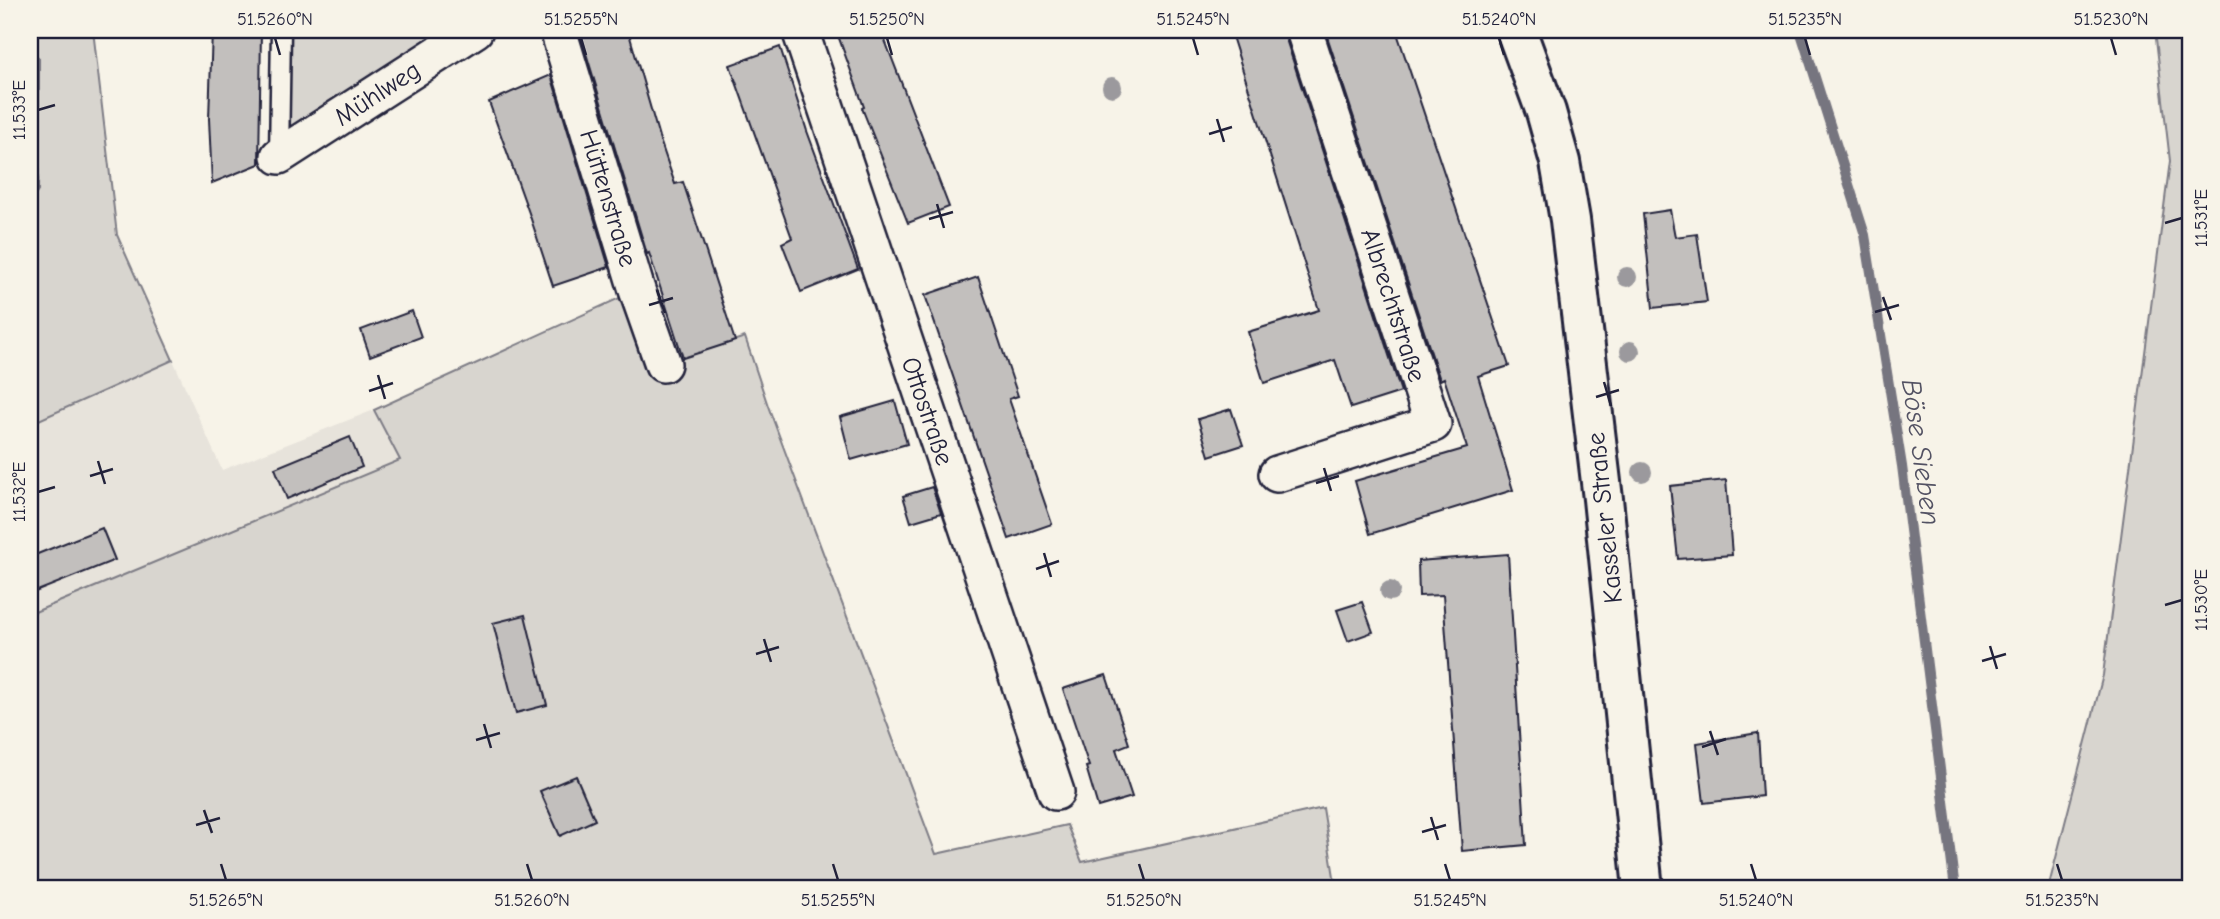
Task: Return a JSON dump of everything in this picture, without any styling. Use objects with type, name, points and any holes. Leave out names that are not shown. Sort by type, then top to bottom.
[{"type":"main road","name":"Kasseler Straße","points":[[1516,30],[1560,162],[1570,220],[1603,499],[1643,889]]},
{"type":"street","name":"Mühlweg","points":[[279,156],[475,30]]},
{"type":"street","name":"Hüttenstraße","points":[[558,30],[637,290],[663,364]]},
{"type":"street","name":"Ottostraße","points":[[800,30],[1056,792]]},
{"type":"street","name":"Albrechtstraße","points":[[1277,474],[1433,424],[1304,30]]},
{"type":"lane","points":[[279,156],[281,30]]},
{"type":"shaded area","points":[[30,30],[93,30],[117,235],[173,360],[30,424],[30,202],[38,191],[39,58],[30,51]]},
{"type":"shaded area","points":[[281,30],[475,30],[279,156]]},
{"type":"shaded area","points":[[2155,30],[2190,30],[2190,889],[2048,889],[2103,675],[2170,161]]},
{"type":"shaded area","points":[[637,290],[663,364],[745,337],[768,406],[936,854],[1067,825],[1082,862],[1323,808],[1336,889],[30,889],[30,614],[400,460],[374,410]]},
{"type":"shaded area","points":[[173,360],[222,470],[374,410],[401,460],[30,614],[30,424]]},
{"type":"water","points":[[30,51],[39,58],[38,191],[30,202]]},
{"type":"building","points":[[212,30],[261,30],[259,164],[212,183],[209,119]]},
{"type":"building","points":[[579,30],[628,30],[675,184],[683,182],[735,341],[683,358],[649,253],[647,254]]},
{"type":"building","points":[[836,30],[881,30],[949,207],[908,223],[862,108],[864,107]]},
{"type":"building","points":[[1230,30],[1284,30],[1401,392],[1351,408],[1335,360],[1264,383],[1248,332],[1319,310]]},
{"type":"building","points":[[1325,30],[1396,30],[1509,366],[1478,376],[1513,490],[1370,534],[1355,481],[1467,448],[1444,378],[1440,380]]},
{"type":"building","points":[[780,47],[807,131],[858,269],[801,292],[782,243],[792,238],[730,65]]},
{"type":"building","points":[[551,75],[609,267],[553,286],[489,102]]},
{"type":"building","points":[[1670,210],[1675,237],[1697,234],[1707,302],[1653,308],[1643,214]]},
{"type":"building","points":[[978,277],[1018,396],[1009,399],[1052,524],[1009,539],[925,295]]},
{"type":"building","points":[[412,311],[421,337],[370,356],[361,330]]},
{"type":"building","points":[[895,401],[907,444],[851,460],[840,417]]},
{"type":"building","points":[[1231,409],[1243,445],[1209,456],[1198,419]]},
{"type":"building","points":[[350,437],[362,467],[287,499],[275,468]]},
{"type":"building","points":[[1726,480],[1732,555],[1678,559],[1670,486]]},
{"type":"building","points":[[932,487],[941,513],[911,522],[903,496]]},
{"type":"building","points":[[102,528],[115,560],[30,594],[30,557]]},
{"type":"building","points":[[1508,554],[1526,845],[1462,851],[1443,595],[1419,596],[1418,561]]},
{"type":"building","points":[[1362,602],[1373,632],[1348,641],[1337,610]]},
{"type":"building","points":[[525,615],[547,705],[516,713],[493,623]]},
{"type":"building","points":[[1106,675],[1129,744],[1116,749],[1132,797],[1098,807],[1086,767],[1089,766],[1063,689]]},
{"type":"building","points":[[1758,733],[1762,796],[1704,803],[1697,743]]},
{"type":"building","points":[[576,776],[595,820],[560,836],[540,791]]},
{"type":"waterway","name":"Böse Sieben","points":[[1800,30],[1865,235],[1902,466],[1955,889]]}]
